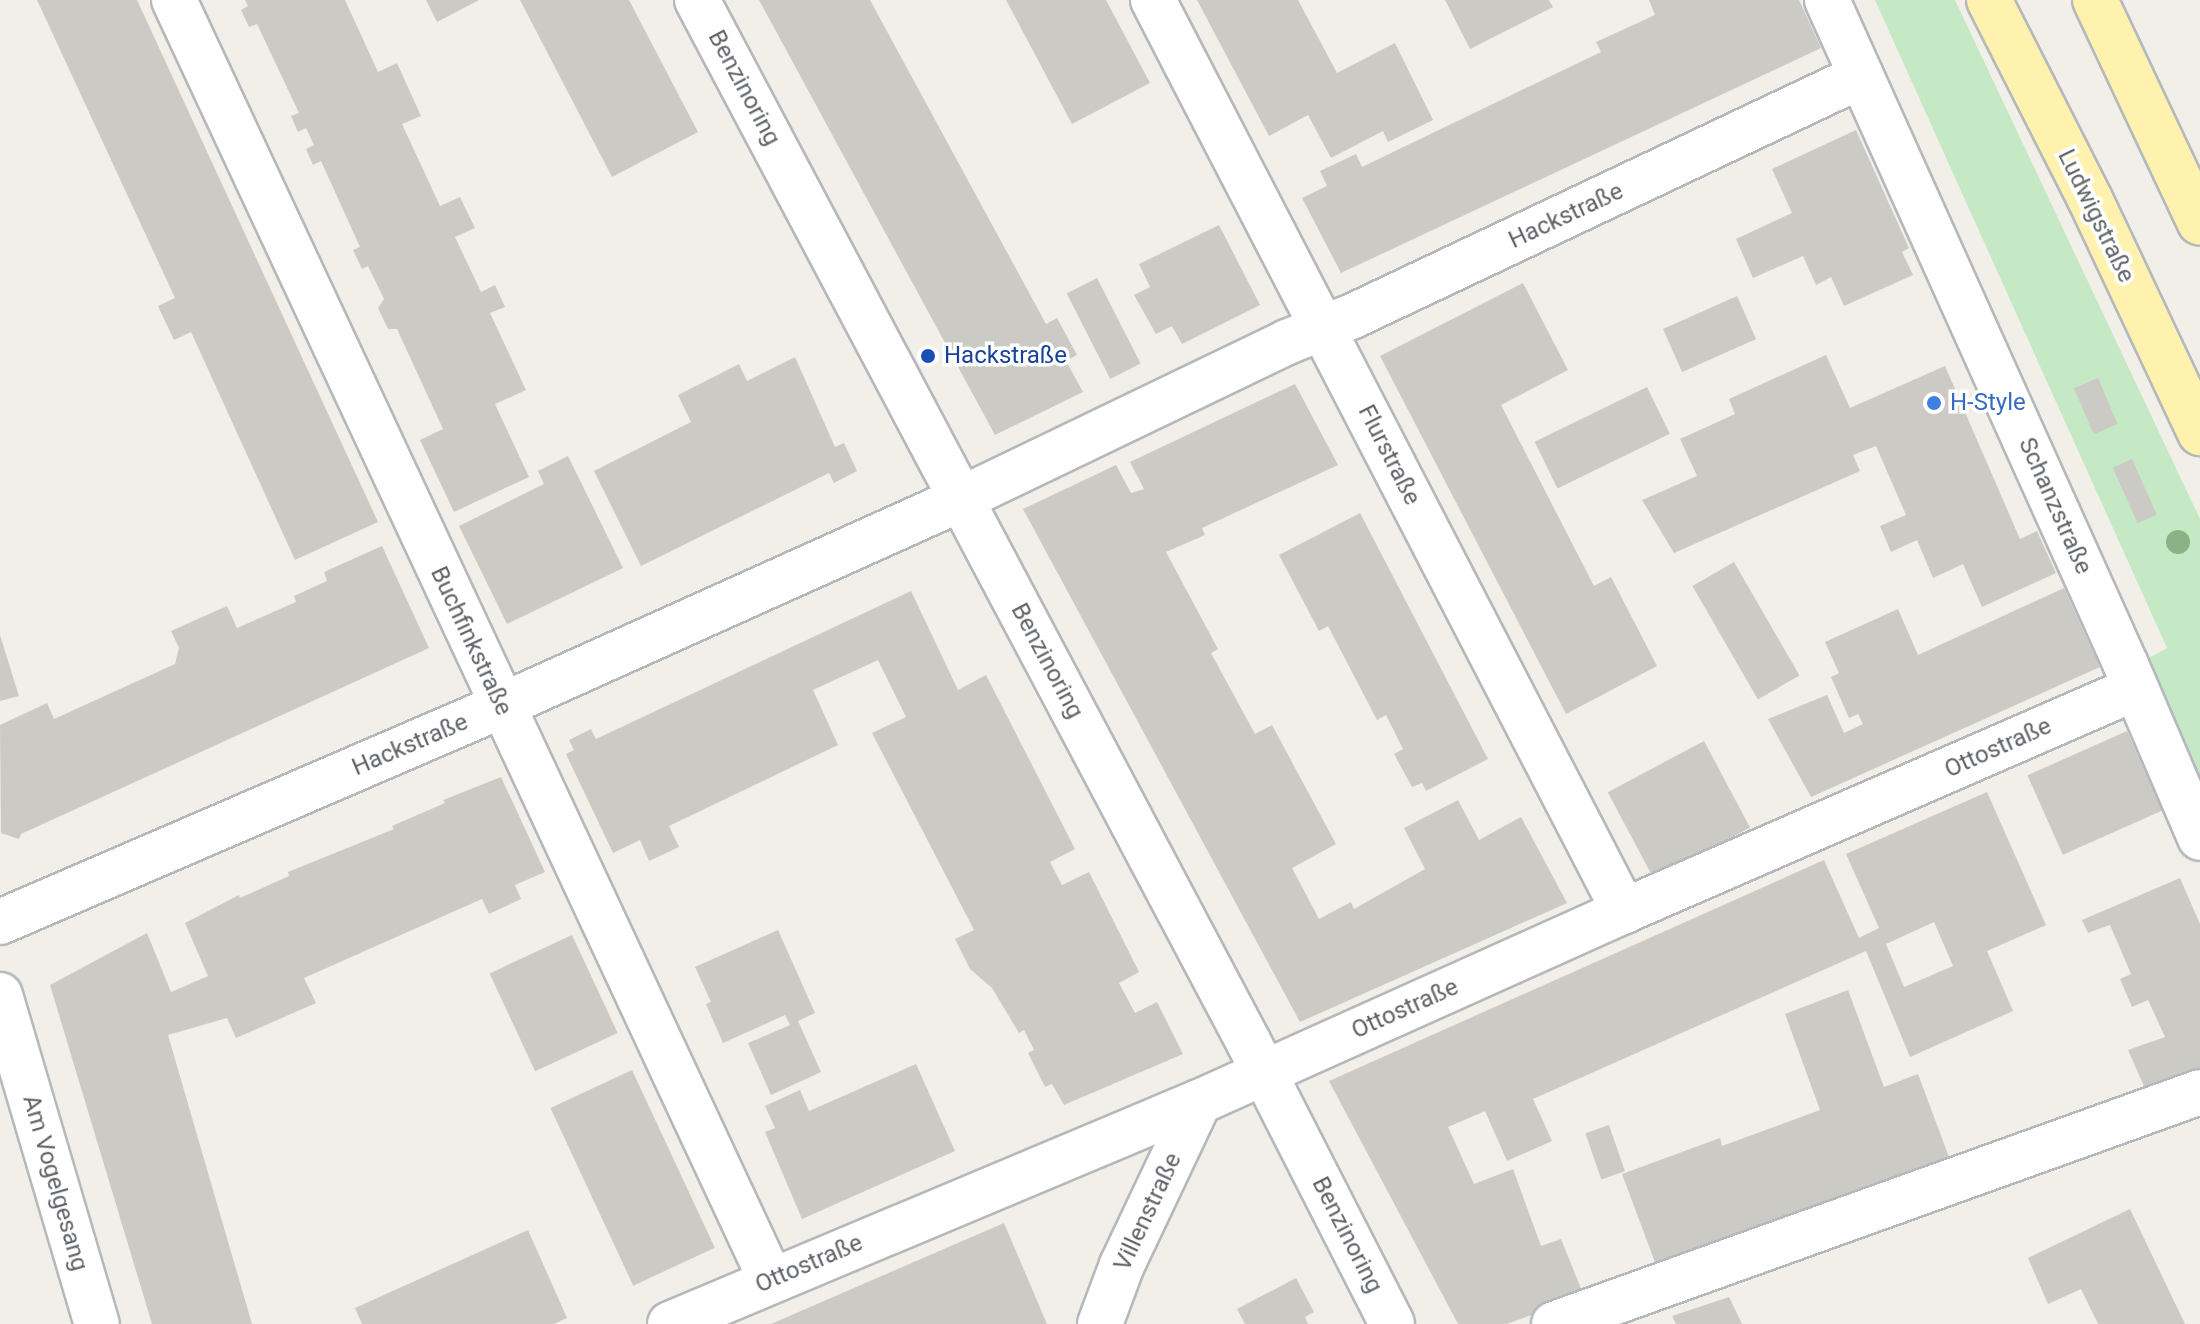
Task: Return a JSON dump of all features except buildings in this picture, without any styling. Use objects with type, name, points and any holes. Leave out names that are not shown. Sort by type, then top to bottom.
[{"type":"main road","name":"Ludwigstraße","points":[[1989,0],[2090,199],[2200,433]]},
{"type":"main road","points":[[2095,0],[2200,223]]},
{"type":"street","name":"Buchfinkstraße","points":[[174,0],[771,1280]]},
{"type":"street","name":"Benzinoring","points":[[697,0],[1264,1072],[1392,1324]]},
{"type":"street","name":"Flurstraße","points":[[1153,0],[1624,911]]},
{"type":"street","name":"Schanzstraße","points":[[1827,0],[2136,688],[2200,838]]},
{"type":"street","name":"Hackstraße","points":[[0,922],[501,706],[961,499],[1287,342],[1324,329],[1861,76]]},
{"type":"street","name":"Ottostraße","points":[[670,1324],[1199,1102],[1624,911],[2136,688]]},
{"type":"street","name":"Am Vogelgesang","points":[[0,995],[97,1324]]},
{"type":"street","points":[[1554,1324],[2200,1092]]},
{"type":"street","name":"Villenstraße","points":[[1100,1324],[1122,1265],[1199,1102]]},
{"type":"green space","points":[[1875,0],[1955,0],[2200,519],[2200,777],[2147,659],[2167,648]]},
{"type":"place","name":"Hackstraße","points":[[928,356]]},
{"type":"place","name":"H-Style","points":[[1934,403]]}]
